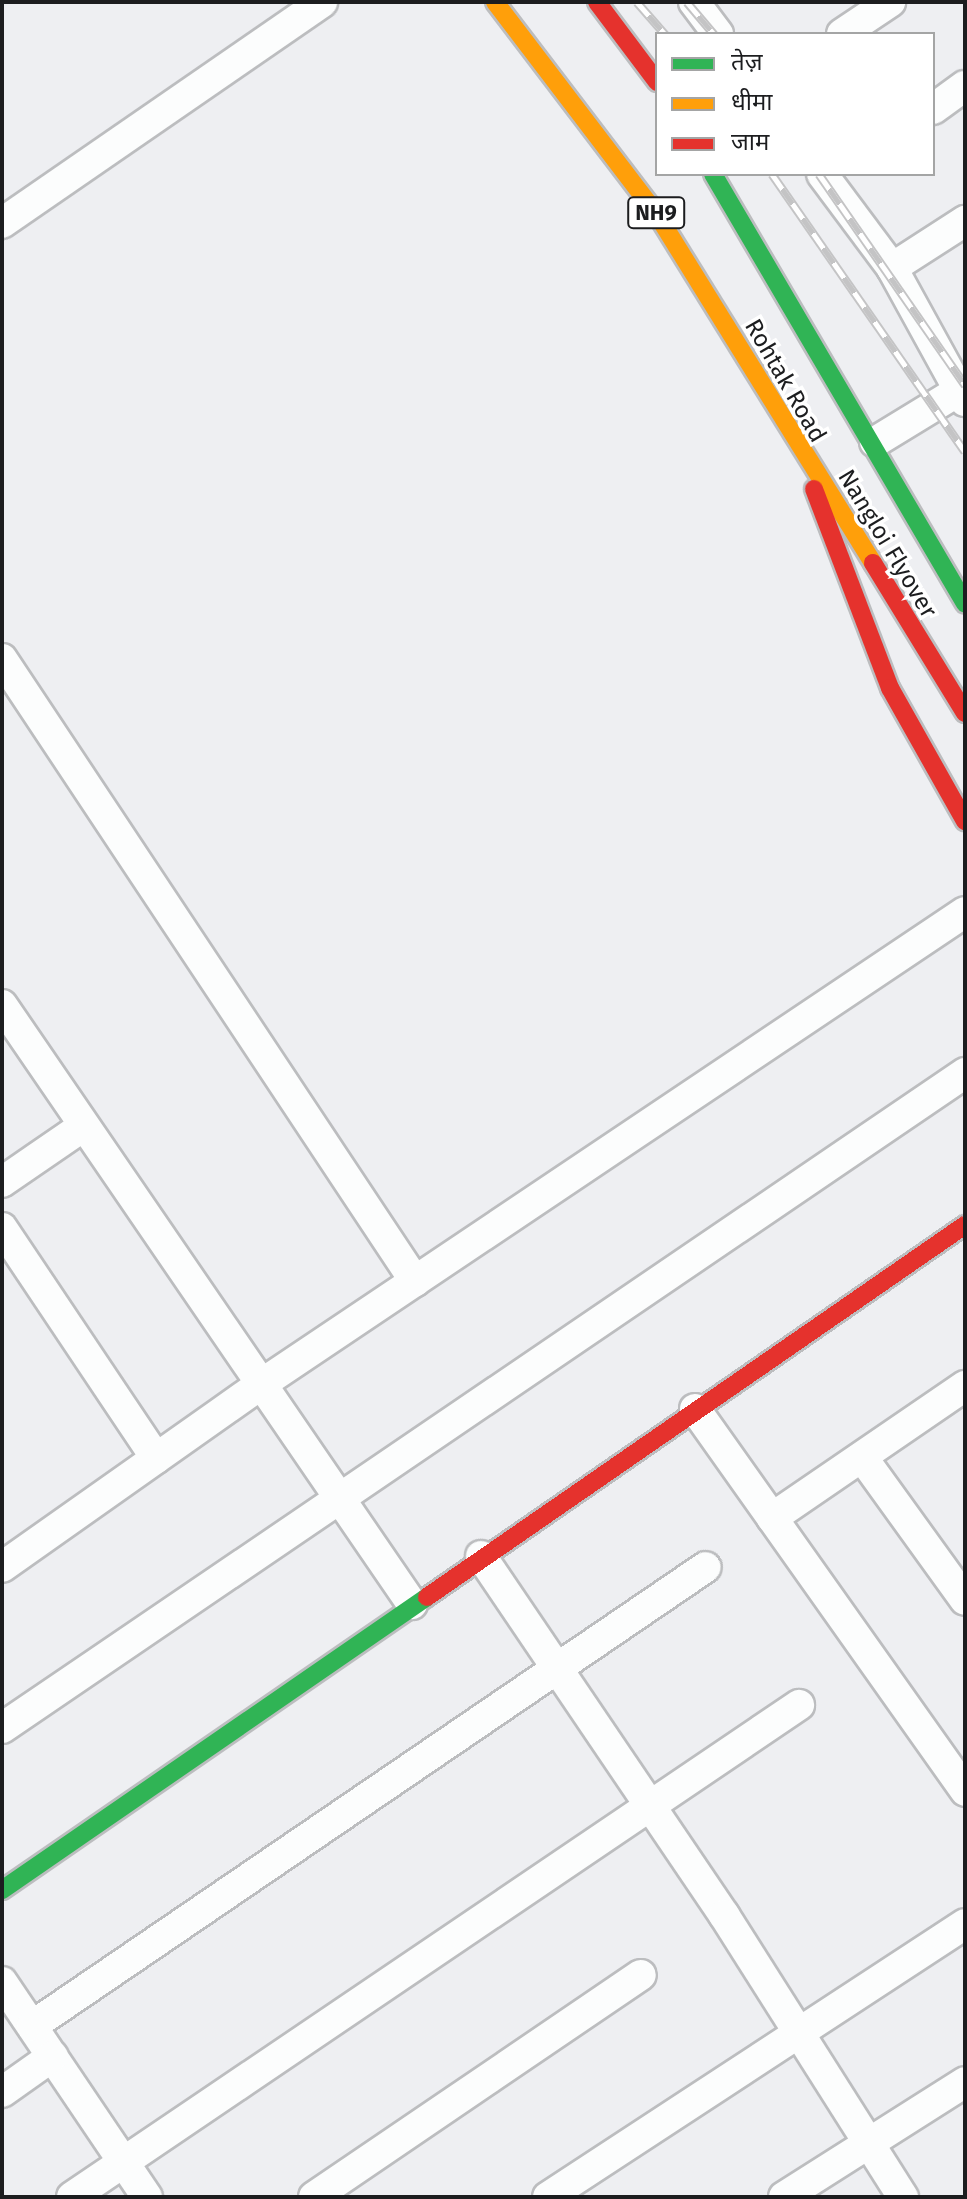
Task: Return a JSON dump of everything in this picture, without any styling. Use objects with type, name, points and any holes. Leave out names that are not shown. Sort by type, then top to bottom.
[{"type":"main road","name":"Rohtak Road","points":[[495,2],[656,213],[795,440],[890,688],[965,821]]},
{"type":"main road","points":[[597,2],[655,79]]},
{"type":"main road","name":"Rohtak Road","points":[[714,176],[875,442],[950,538]]},
{"type":"main road","name":"Nangloi Flyover","points":[[795,440],[961,707]]},
{"type":"main road","name":"Nangloi Flyover","points":[[875,442],[965,603]]},
{"type":"main road","points":[[2,1890],[481,1556],[965,1225]]},
{"type":"street","points":[[2,223],[322,2]]},
{"type":"street","points":[[845,32],[890,2]]},
{"type":"street","points":[[699,4],[717,32]]},
{"type":"street","points":[[935,108],[965,86]]},
{"type":"street","points":[[830,177],[892,268],[963,393],[875,442]]},
{"type":"street","points":[[892,268],[965,221]]},
{"type":"street","points":[[2,659],[415,1281]]},
{"type":"street","points":[[2,1567],[260,1385],[965,912]]},
{"type":"street","points":[[2,1005],[82,1127],[341,1497],[412,1604]]},
{"type":"street","points":[[2,1728],[965,1073]]},
{"type":"street","points":[[2,1182],[82,1127]]},
{"type":"street","points":[[2,1228],[156,1458]]},
{"type":"street","points":[[772,1518],[862,1457],[960,1401]]},
{"type":"street","points":[[695,1409],[965,1791]]},
{"type":"street","points":[[862,1457],[965,1600]]},
{"type":"street","points":[[481,1556],[798,2032],[903,2197]]},
{"type":"street","points":[[32,2026],[706,1567]]},
{"type":"street","points":[[72,2197],[799,1705]]},
{"type":"street","points":[[548,2197],[965,1924]]},
{"type":"street","points":[[314,2197],[641,1975]]},
{"type":"street","points":[[2,1982],[147,2197]]},
{"type":"street","points":[[2,2092],[53,2056]]},
{"type":"street","points":[[784,2197],[965,2082]]},
{"type":"railway","points":[[637,2],[663,32]]},
{"type":"railway","points":[[687,2],[712,32]]},
{"type":"railway","points":[[773,176],[965,452]]},
{"type":"railway","points":[[820,176],[965,385]]},
{"type":"traffic: fast","points":[[714,176],[965,603]]},
{"type":"traffic: fast","points":[[2,1890],[427,1597]]},
{"type":"traffic: slow","points":[[495,2],[656,213],[873,563]]},
{"type":"traffic: jam","points":[[597,2],[655,79]]},
{"type":"traffic: jam","points":[[814,489],[890,688],[965,821]]},
{"type":"traffic: jam","points":[[873,563],[965,713]]},
{"type":"traffic: jam","points":[[427,1597],[965,1225]]}]
